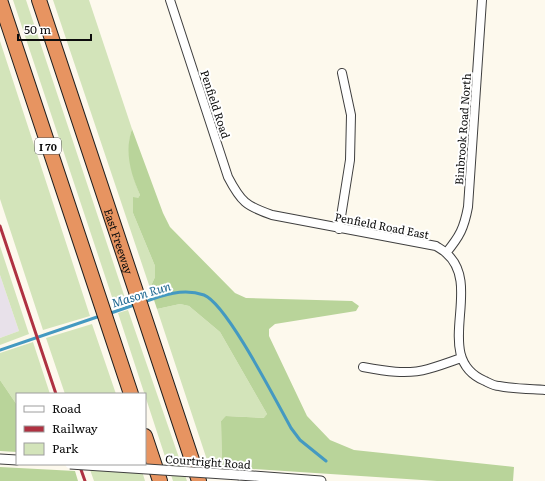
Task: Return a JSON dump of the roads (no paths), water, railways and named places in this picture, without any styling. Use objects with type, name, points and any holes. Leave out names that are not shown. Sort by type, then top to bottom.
[{"type":"highway","name":"I 70","points":[[0,0],[130,393]]},
{"type":"highway","name":"East Freeway","points":[[39,0],[199,481]]},
{"type":"highway","points":[[146,439],[160,481]]},
{"type":"street","name":"Penfield Road","points":[[170,0],[228,177],[237,195],[253,208]]},
{"type":"street","name":"Binbrook Road North","points":[[446,252],[454,243],[464,227],[468,207],[482,0]]},
{"type":"street","points":[[339,228],[350,160],[350,115],[342,73]]},
{"type":"street","name":"Penfield Road East","points":[[253,208],[272,215],[436,246],[446,252]]},
{"type":"street","points":[[446,252],[458,269],[462,289],[458,338],[461,358],[467,368],[476,377],[498,386],[545,390]]},
{"type":"street","points":[[363,367],[410,372],[428,370],[461,358]]},
{"type":"street","points":[[0,459],[16,460]]},
{"type":"street","name":"Courtright Road","points":[[85,465],[321,481]]},
{"type":"waterway","name":"Mason Run","points":[[144,302],[181,292],[204,295],[214,302],[238,334],[291,428],[300,440],[326,461]]},
{"type":"waterway","name":"Mason Run","points":[[108,314],[137,304]]},
{"type":"waterway","name":"Mason Run","points":[[0,350],[100,316]]},
{"type":"railway","points":[[0,226],[56,393]]},
{"type":"railway","points":[[79,465],[85,481]]}]
